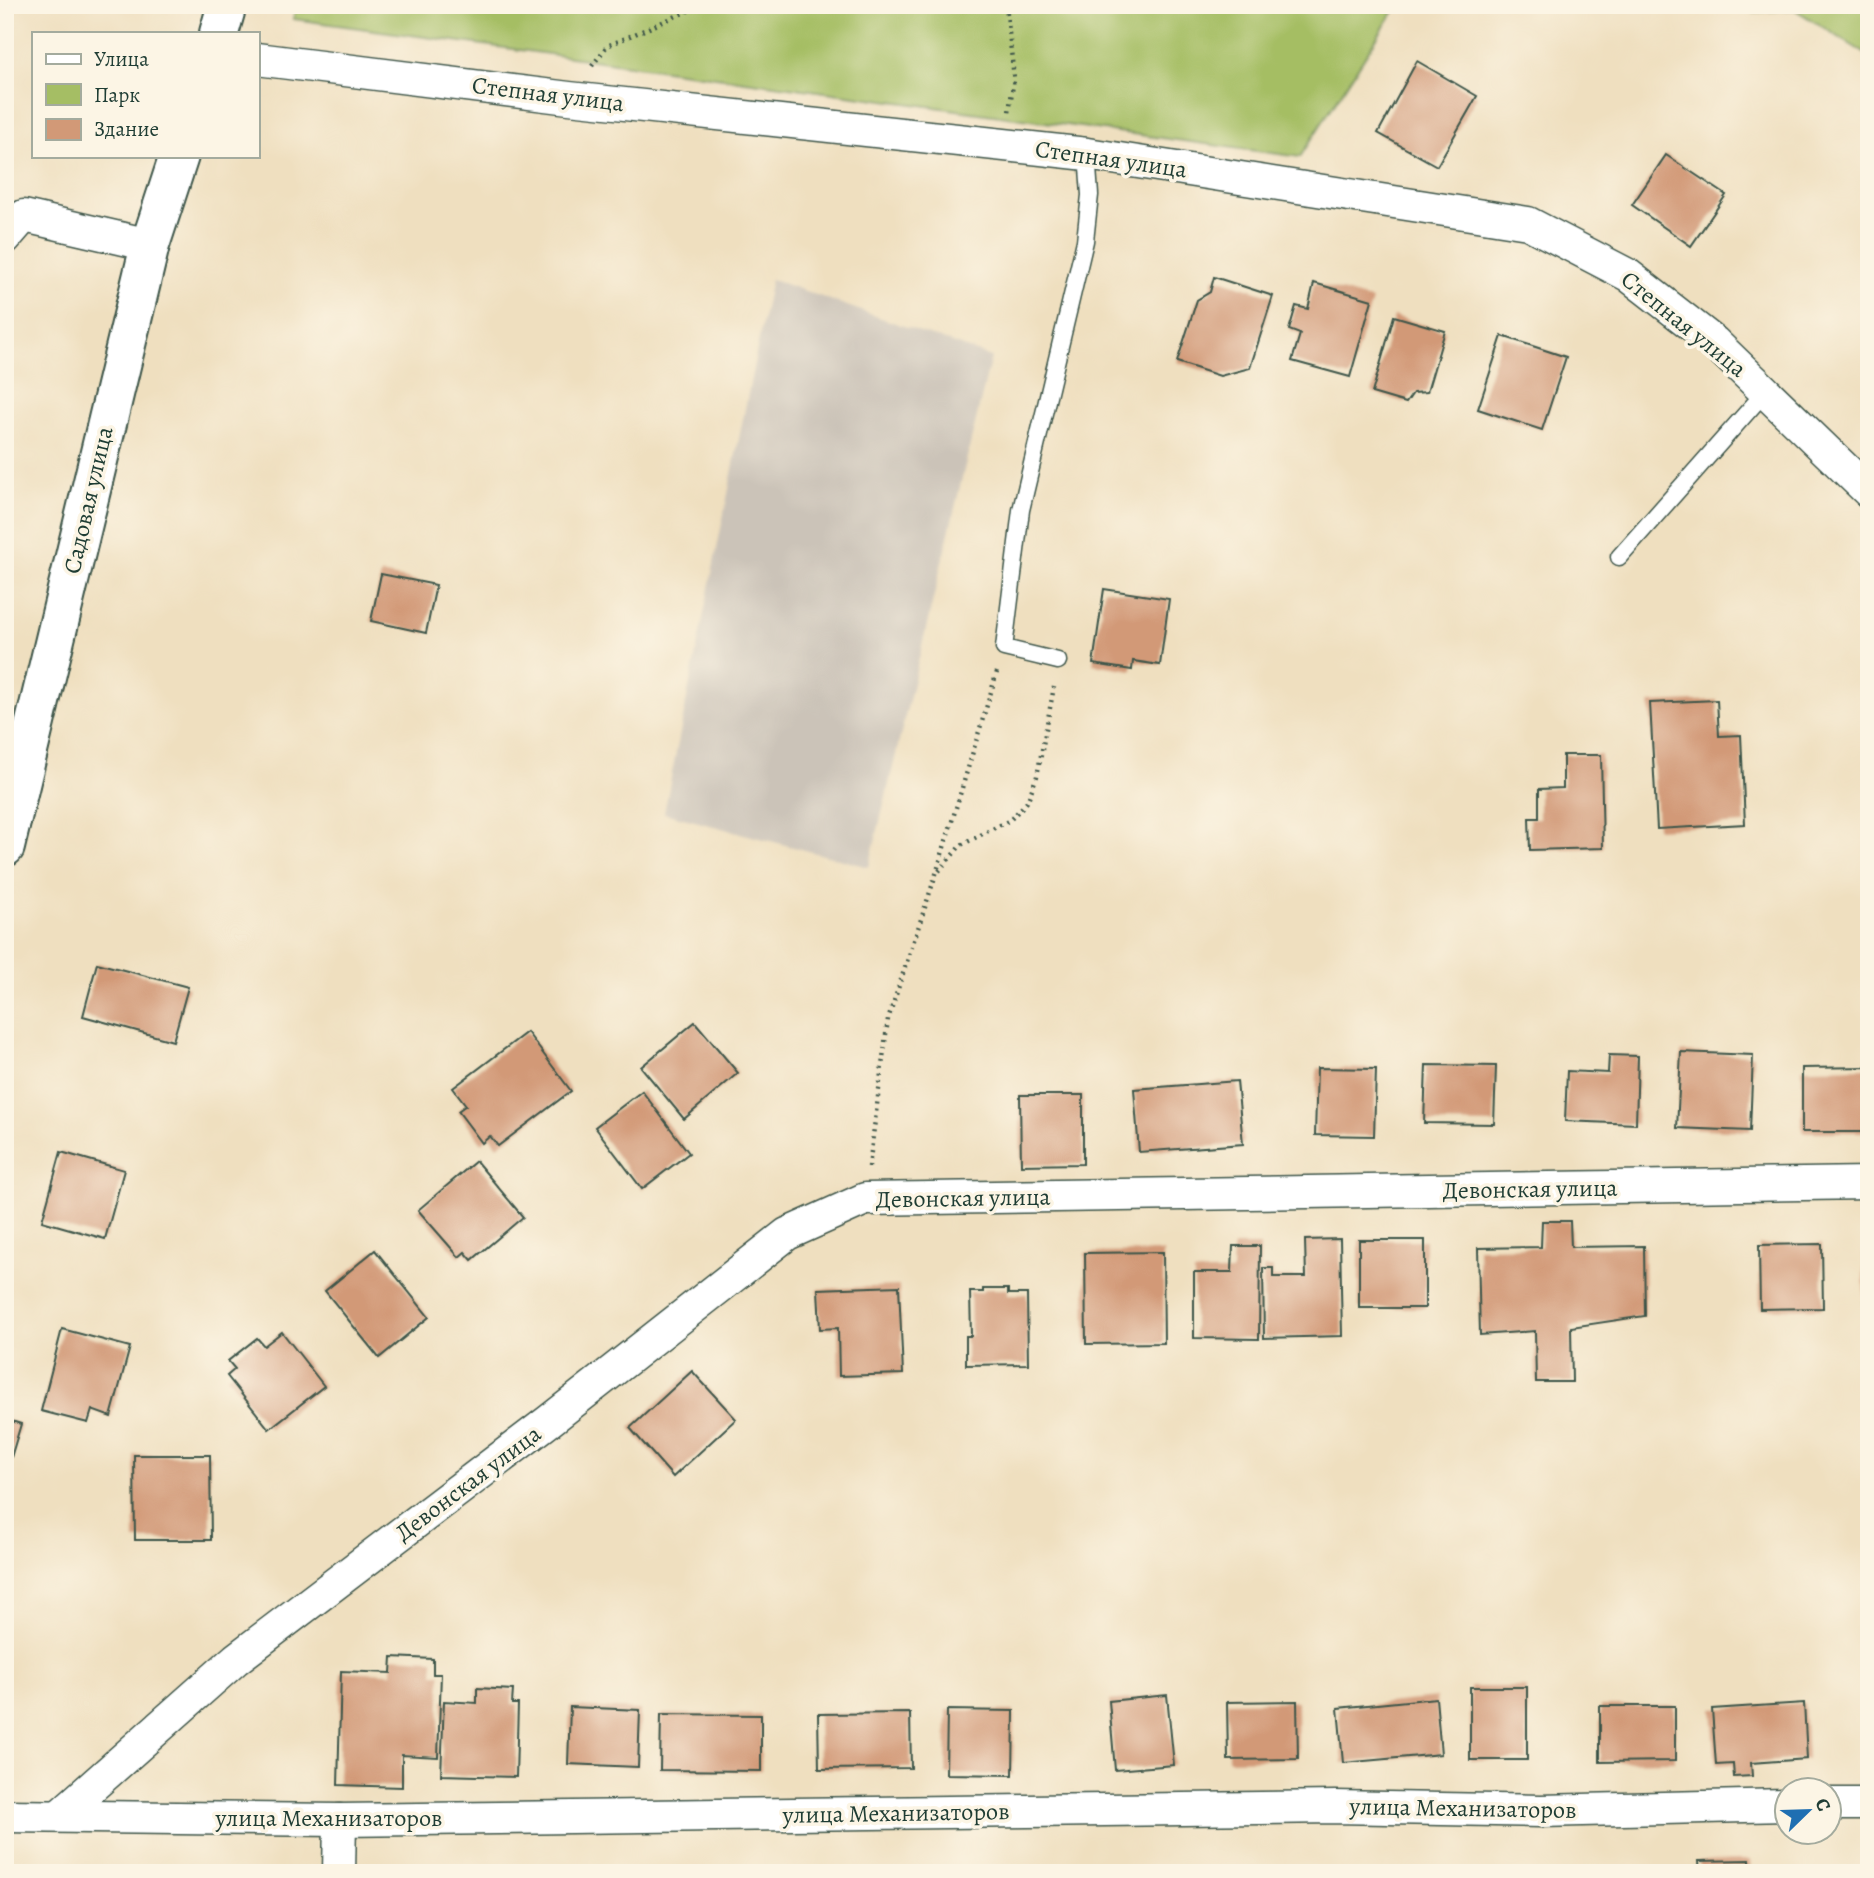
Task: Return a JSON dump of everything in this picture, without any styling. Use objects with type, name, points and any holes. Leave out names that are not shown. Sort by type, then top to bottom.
[{"type":"street","points":[[219,32],[227,5]]},
{"type":"street","name":"Степная улица","points":[[259,59],[569,98],[1087,154],[1528,223],[1629,275],[1714,342],[1869,492]]},
{"type":"street","name":"Садовая улица","points":[[5,847],[150,245],[178,158]]},
{"type":"street","points":[[5,238],[24,216],[150,245]]},
{"type":"street","name":"Девонская улица","points":[[59,1816],[236,1659],[549,1421],[787,1234],[865,1199],[1869,1183]]},
{"type":"street","points":[[1842,1804],[1869,1804]]},
{"type":"street","name":"улица Механизаторов","points":[[5,1816],[340,1820],[1335,1807],[1541,1811],[1772,1805]]},
{"type":"street","points":[[339,1873],[340,1820]]},
{"type":"lane","points":[[1058,661],[1004,648],[1021,510],[1085,241],[1090,195],[1087,154]]},
{"type":"lane","points":[[1619,557],[1765,392]]},
{"type":"path","points":[[569,98],[607,46],[702,5]]},
{"type":"path","points":[[1005,144],[1014,78],[1006,5]]},
{"type":"path","points":[[865,1199],[888,1019],[936,874],[1004,648]]},
{"type":"path","points":[[936,874],[961,845],[1010,820],[1027,802],[1037,776],[1058,661]]},
{"type":"shaded area","points":[[771,279],[991,357],[869,867],[664,813]]},
{"type":"green space","points":[[297,5],[1398,5],[1300,157],[293,19]]},
{"type":"green space","points":[[1748,5],[1869,5],[1869,56],[1794,9],[1754,12]]},
{"type":"building","points":[[1417,61],[1477,96],[1437,166],[1378,133]]},
{"type":"building","points":[[1666,155],[1726,195],[1691,246],[1632,205]]},
{"type":"building","points":[[1214,277],[1273,296],[1250,368],[1220,376],[1177,362],[1197,300],[1210,292]]},
{"type":"building","points":[[1314,283],[1372,300],[1350,377],[1292,361],[1300,334],[1289,330],[1296,306],[1308,309]]},
{"type":"building","points":[[1394,316],[1445,331],[1427,392],[1413,393],[1406,403],[1372,393]]},
{"type":"building","points":[[1502,336],[1566,357],[1542,430],[1478,409]]},
{"type":"building","points":[[381,574],[436,585],[426,633],[371,621]]},
{"type":"building","points":[[1104,589],[1169,599],[1160,665],[1133,661],[1132,670],[1093,664]]},
{"type":"building","points":[[1717,700],[1719,736],[1741,735],[1745,824],[1657,829],[1650,703]]},
{"type":"building","points":[[1563,755],[1601,755],[1603,848],[1530,850],[1529,818],[1539,818],[1539,789],[1563,788]]},
{"type":"building","points":[[97,963],[188,987],[173,1041],[83,1016]]},
{"type":"building","points":[[695,1022],[738,1073],[684,1119],[641,1067]]},
{"type":"building","points":[[527,1032],[571,1091],[498,1146],[490,1136],[482,1143],[458,1111],[466,1105],[453,1088]]},
{"type":"building","points":[[1681,1052],[1753,1055],[1750,1131],[1677,1128]]},
{"type":"building","points":[[1609,1055],[1638,1056],[1636,1124],[1565,1121],[1567,1071],[1608,1073]]},
{"type":"building","points":[[1426,1065],[1496,1066],[1494,1124],[1424,1123]]},
{"type":"building","points":[[1869,1067],[1869,1132],[1802,1132],[1802,1068]]},
{"type":"building","points":[[1317,1068],[1376,1069],[1374,1136],[1315,1135]]},
{"type":"building","points":[[1237,1081],[1243,1144],[1139,1152],[1134,1089]]},
{"type":"building","points":[[642,1091],[689,1153],[642,1189],[595,1127]]},
{"type":"building","points":[[1020,1095],[1083,1095],[1083,1164],[1021,1165]]},
{"type":"building","points":[[61,1152],[124,1170],[105,1239],[42,1221]]},
{"type":"building","points":[[476,1161],[523,1217],[472,1260],[465,1252],[459,1257],[418,1210]]},
{"type":"building","points":[[1542,1221],[1570,1221],[1571,1247],[1644,1246],[1645,1316],[1571,1327],[1572,1382],[1536,1382],[1535,1331],[1480,1335],[1478,1248],[1541,1247]]},
{"type":"building","points":[[1340,1239],[1342,1336],[1264,1338],[1263,1268],[1273,1268],[1273,1277],[1306,1277],[1305,1240]]},
{"type":"building","points":[[1359,1240],[1425,1240],[1425,1308],[1359,1308]]},
{"type":"building","points":[[1822,1244],[1823,1308],[1760,1309],[1759,1245]]},
{"type":"building","points":[[1863,1244],[1869,1244],[1869,1304],[1864,1304]]},
{"type":"building","points":[[1233,1246],[1260,1246],[1259,1339],[1194,1338],[1194,1272],[1232,1272]]},
{"type":"building","points":[[375,1250],[429,1317],[379,1358],[325,1291]]},
{"type":"building","points":[[1163,1252],[1164,1343],[1086,1344],[1085,1253]]},
{"type":"building","points":[[899,1286],[903,1374],[839,1376],[838,1328],[820,1329],[818,1289]]},
{"type":"building","points":[[983,1289],[1008,1289],[1008,1294],[1027,1294],[1028,1364],[966,1365],[966,1336],[971,1336],[970,1292],[983,1292]]},
{"type":"building","points":[[62,1329],[130,1347],[111,1417],[92,1410],[88,1423],[41,1411]]},
{"type":"building","points":[[282,1332],[324,1386],[269,1429],[227,1376],[235,1369],[228,1361],[257,1338],[264,1346]]},
{"type":"building","points":[[692,1371],[736,1419],[673,1477],[630,1428]]},
{"type":"building","points":[[5,1419],[21,1424],[6,1474],[5,1473]]},
{"type":"building","points":[[134,1455],[210,1455],[211,1540],[135,1540]]},
{"type":"building","points":[[392,1657],[433,1659],[433,1674],[441,1674],[438,1757],[402,1755],[402,1787],[338,1785],[341,1671],[391,1673]]},
{"type":"building","points":[[1470,1687],[1527,1687],[1527,1760],[1470,1760]]},
{"type":"building","points":[[477,1688],[513,1690],[512,1704],[518,1704],[516,1777],[441,1775],[444,1701],[477,1703]]},
{"type":"building","points":[[1167,1695],[1174,1765],[1115,1770],[1109,1701]]},
{"type":"building","points":[[1436,1698],[1441,1754],[1343,1763],[1338,1708]]},
{"type":"building","points":[[1297,1701],[1298,1759],[1228,1760],[1227,1702]]},
{"type":"building","points":[[1804,1703],[1807,1759],[1751,1763],[1752,1776],[1734,1777],[1733,1764],[1716,1765],[1712,1709]]},
{"type":"building","points":[[1600,1706],[1675,1706],[1675,1761],[1600,1762]]},
{"type":"building","points":[[570,1707],[640,1710],[638,1767],[568,1764]]},
{"type":"building","points":[[947,1710],[1014,1711],[1013,1775],[946,1774]]},
{"type":"building","points":[[910,1713],[911,1768],[819,1769],[818,1714]]},
{"type":"building","points":[[661,1714],[761,1715],[761,1771],[660,1770]]},
{"type":"building","points":[[1750,1860],[1751,1873],[1700,1873],[1699,1861]]}]
